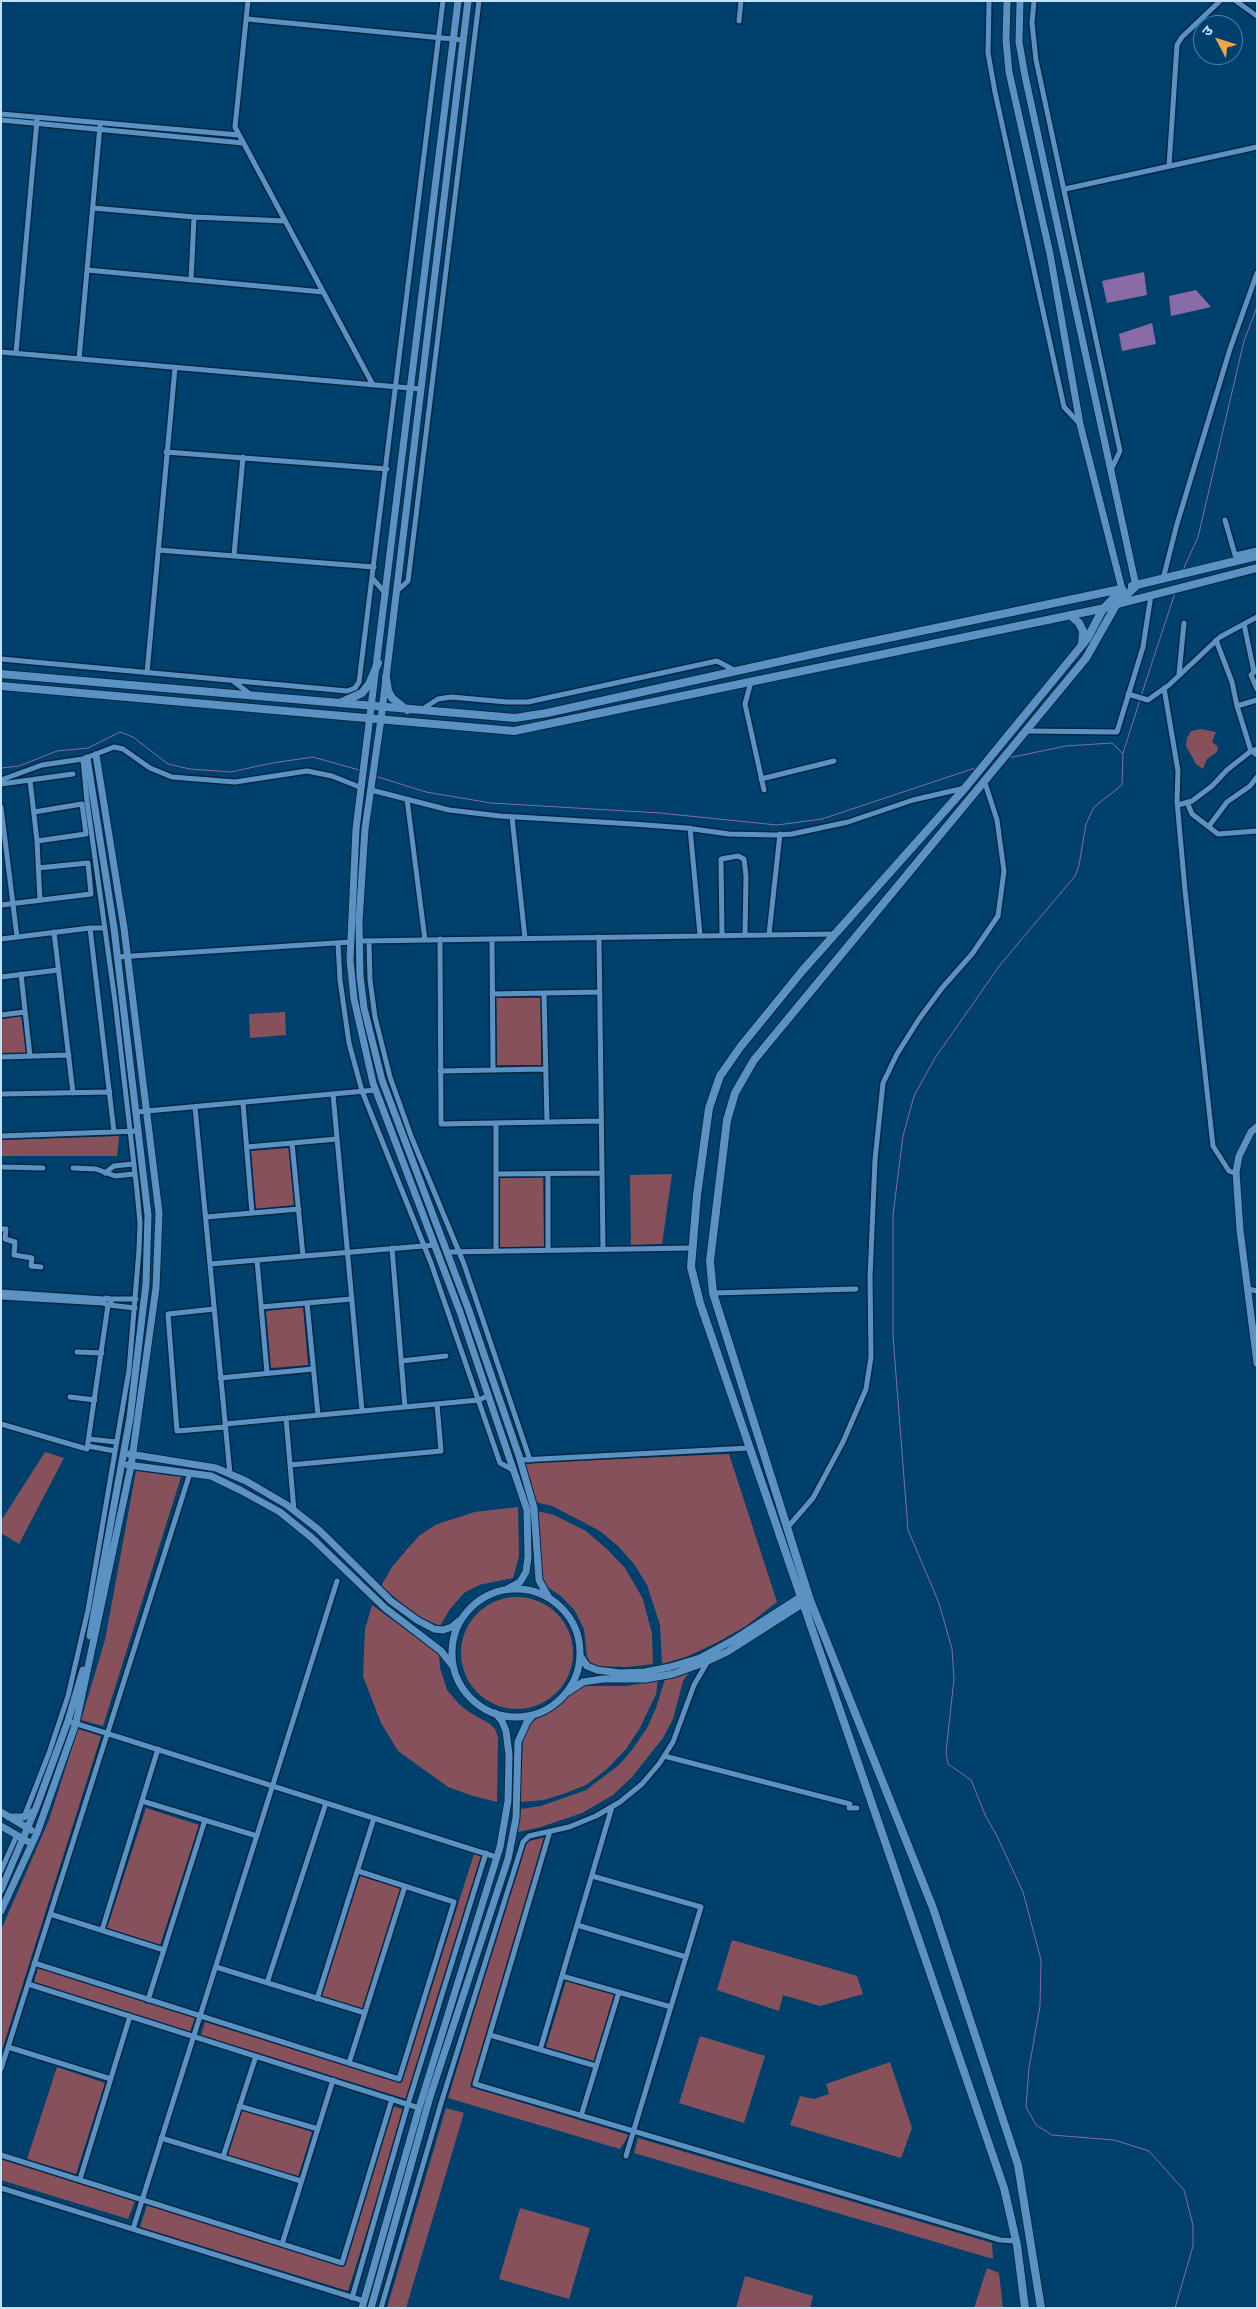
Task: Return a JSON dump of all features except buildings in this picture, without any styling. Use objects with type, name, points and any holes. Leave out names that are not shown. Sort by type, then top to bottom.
[{"type":"main road","points":[[1,674],[516,718],[547,713],[1136,586],[1257,556]]},
{"type":"main road","points":[[1,686],[514,731],[1104,608],[1257,568]]},
{"type":"main road","points":[[1042,2308],[1015,2156],[933,1908],[805,1598],[787,1528],[713,1293],[710,1261],[727,1120],[735,1093],[754,1060],[1086,658],[1116,605],[1136,586]]},
{"type":"main road","points":[[1025,2308],[1016,2241],[1004,2188],[805,1598],[750,1448],[700,1303],[691,1267],[692,1248],[709,1108],[720,1076],[741,1046],[836,934],[967,785],[1082,645],[1104,608],[1122,588]]},
{"type":"main road","points":[[1070,615],[1079,623],[1083,631],[1082,645]]},
{"type":"main road","points":[[338,704],[362,693],[369,684],[378,663]]},
{"type":"main road","points":[[386,677],[388,690],[392,698],[407,710]]},
{"type":"street","points":[[248,1],[235,127],[374,385]]},
{"type":"street","points":[[1,659],[347,691],[355,688],[359,682],[373,579],[443,1]]},
{"type":"street","points":[[124,1453],[216,1468],[246,1481],[294,1510],[319,1530],[391,1601],[417,1620],[434,1629],[443,1630],[452,1627],[471,1608],[487,1596],[520,1582],[526,1572],[528,1557],[527,1510],[460,1312],[376,1090],[354,999],[350,960],[356,829],[373,707],[458,1]]},
{"type":"street","points":[[468,1],[381,719],[365,829],[360,976],[364,1008],[382,1080],[468,1308],[520,1460],[534,1508],[539,1580],[549,1598],[571,1618],[580,1639],[581,1657],[576,1678],[563,1697]]},
{"type":"street","points":[[396,591],[408,581],[479,1]]},
{"type":"street","points":[[739,21],[741,1]]},
{"type":"street","points":[[989,1],[988,53],[995,92],[1064,407],[1080,424]]},
{"type":"street","points":[[1007,1],[1006,40],[1009,72],[1050,254],[1080,424],[1122,588]]},
{"type":"street","points":[[1020,1],[1019,42],[1025,76],[1136,586]]},
{"type":"street","points":[[1034,1],[1032,23],[1036,60],[1120,451],[1111,470]]},
{"type":"street","points":[[1169,166],[1177,45],[1182,37],[1220,1]]},
{"type":"street","points":[[1236,1],[1257,16]]},
{"type":"street","points":[[247,19],[360,28],[463,40]]},
{"type":"street","points":[[1,114],[36,120],[243,143]]},
{"type":"street","points":[[1,120],[36,120]]},
{"type":"street","points":[[16,354],[36,120]]},
{"type":"street","points":[[100,126],[240,135]]},
{"type":"street","points":[[79,359],[100,126]]},
{"type":"street","points":[[1065,189],[1257,147]]},
{"type":"street","points":[[93,208],[194,217],[285,222]]},
{"type":"street","points":[[191,280],[194,217]]},
{"type":"street","points":[[87,270],[323,292]]},
{"type":"street","points":[[1166,579],[1177,524],[1230,349],[1257,273]]},
{"type":"street","points":[[1,352],[421,390]]},
{"type":"street","points":[[148,673],[166,452],[175,368]]},
{"type":"street","points":[[166,452],[387,469]]},
{"type":"street","points":[[234,555],[243,457]]},
{"type":"street","points":[[1226,520],[1235,555],[1257,550]]},
{"type":"street","points":[[158,550],[374,567]]},
{"type":"street","points":[[373,579],[386,595]]},
{"type":"street","points":[[1026,731],[1116,732],[1143,647],[1152,595]]},
{"type":"street","points":[[1128,694],[1148,700],[1179,675],[1216,640],[1257,617]]},
{"type":"street","points":[[1179,675],[1184,623]]},
{"type":"street","points":[[1244,624],[1254,672],[1251,676],[1257,688]]},
{"type":"street","points":[[1216,640],[1232,682],[1237,706],[1251,751],[1257,755]]},
{"type":"street","points":[[420,711],[438,699],[451,697],[528,702],[716,661],[736,671]]},
{"type":"street","points":[[233,681],[253,696]]},
{"type":"street","points":[[751,682],[745,704],[764,790]]},
{"type":"street","points":[[1164,688],[1178,772],[1178,805],[1185,890],[1213,1146],[1229,1171],[1237,1174]]},
{"type":"street","points":[[1237,706],[1257,700]]},
{"type":"street","points":[[1,780],[42,766],[96,755],[114,747],[123,749],[159,772],[194,780],[235,782],[307,771],[362,785]]},
{"type":"street","points":[[1178,805],[1192,801],[1212,786],[1227,770],[1251,751],[1257,749]]},
{"type":"street","points":[[1,1911],[37,1833],[76,1723],[131,1466],[156,1288],[158,1213],[128,956],[96,755]]},
{"type":"street","points":[[1,1871],[28,1828],[36,1808],[78,1655],[92,1592],[129,1370],[136,1299],[140,1223],[115,1001],[86,800],[85,758]]},
{"type":"street","points":[[24,1817],[68,1721],[85,1663],[124,1453],[146,1284],[148,1215],[139,1131],[117,957],[85,758]]},
{"type":"street","points":[[762,779],[834,761]]},
{"type":"street","points":[[1,784],[73,774]]},
{"type":"street","points":[[1209,826],[1227,802],[1250,786],[1257,777]]},
{"type":"street","points":[[30,780],[37,841],[40,900]]},
{"type":"street","points":[[787,1528],[813,1498],[844,1442],[866,1389],[871,1357],[870,1277],[875,1169],[883,1083],[897,1054],[919,1019],[942,988],[972,954],[998,916],[1004,871],[997,820],[986,781]]},
{"type":"street","points":[[371,787],[448,810],[512,817],[690,828],[728,834],[780,834],[848,822],[913,800],[967,785]]},
{"type":"street","points":[[407,799],[425,940]]},
{"type":"street","points":[[1187,802],[1192,814],[1218,834],[1257,831]]},
{"type":"street","points":[[34,812],[82,804],[86,834],[37,841]]},
{"type":"street","points":[[1,806],[17,937]]},
{"type":"street","points":[[512,817],[525,938]]},
{"type":"street","points":[[690,828],[700,936]]},
{"type":"street","points":[[769,934],[780,834]]},
{"type":"street","points":[[722,935],[721,859],[738,856],[744,859],[746,876],[745,935]]},
{"type":"street","points":[[1,905],[91,894],[88,863],[38,868]]},
{"type":"street","points":[[90,928],[114,1132]]},
{"type":"street","points":[[1,939],[104,928]]},
{"type":"street","points":[[54,932],[73,1093]]},
{"type":"street","points":[[360,941],[836,934]]},
{"type":"street","points":[[599,937],[603,1250]]},
{"type":"street","points":[[440,939],[440,1124],[601,1121]]},
{"type":"street","points":[[492,939],[493,1070]]},
{"type":"street","points":[[369,941],[370,980],[386,1062],[411,1136],[459,1252],[530,1460]]},
{"type":"street","points":[[117,957],[351,942]]},
{"type":"street","points":[[338,943],[340,980],[349,1043],[362,1091],[424,1246],[500,1463],[515,1471]]},
{"type":"street","points":[[1,977],[58,970]]},
{"type":"street","points":[[21,974],[30,1056]]},
{"type":"street","points":[[492,994],[600,992]]},
{"type":"street","points":[[544,993],[547,1122]]},
{"type":"street","points":[[1,1015],[25,1012]]},
{"type":"street","points":[[1,1057],[69,1055]]},
{"type":"street","points":[[440,1070],[546,1069]]},
{"type":"street","points":[[136,1112],[376,1090]]},
{"type":"street","points":[[1,1094],[110,1092]]},
{"type":"street","points":[[333,1094],[362,1411]]},
{"type":"street","points":[[243,1103],[252,1213]]},
{"type":"street","points":[[195,1107],[230,1474]]},
{"type":"street","points":[[496,1123],[496,1251]]},
{"type":"street","points":[[1257,1126],[1251,1132],[1239,1156],[1237,1174],[1240,1230],[1257,1363]]},
{"type":"street","points":[[1,1136],[139,1131]]},
{"type":"street","points":[[247,1147],[337,1139]]},
{"type":"street","points":[[292,1143],[303,1256]]},
{"type":"street","points":[[105,1173],[114,1166],[133,1164]]},
{"type":"street","points":[[1,1167],[43,1168]]},
{"type":"street","points":[[72,1168],[96,1169],[115,1176],[134,1174]]},
{"type":"street","points":[[496,1174],[602,1173]]},
{"type":"street","points":[[548,1174],[548,1250]]},
{"type":"street","points":[[206,1217],[299,1209]]},
{"type":"street","points":[[1,1229],[6,1229],[5,1239],[15,1242],[14,1255],[32,1258],[31,1266],[41,1267]]},
{"type":"street","points":[[210,1264],[435,1245]]},
{"type":"street","points":[[392,1248],[405,1407]]},
{"type":"street","points":[[447,1252],[692,1248]]},
{"type":"street","points":[[257,1260],[267,1373]]},
{"type":"street","points":[[713,1293],[856,1289]]},
{"type":"street","points":[[1248,1289],[1257,1291]]},
{"type":"street","points":[[1,1292],[107,1302],[135,1308]]},
{"type":"street","points":[[1,1297],[107,1302],[136,1299]]},
{"type":"street","points":[[261,1307],[352,1299]]},
{"type":"street","points":[[88,1446],[102,1353],[107,1302]]},
{"type":"street","points":[[307,1303],[318,1415]]},
{"type":"street","points":[[214,1308],[168,1314],[178,1431],[286,1418],[479,1400],[488,1396]]},
{"type":"street","points":[[77,1352],[102,1353]]},
{"type":"street","points":[[401,1360],[446,1356]]},
{"type":"street","points":[[220,1378],[313,1369]]},
{"type":"street","points":[[70,1397],[95,1400]]},
{"type":"street","points":[[290,1464],[441,1451],[437,1404]]},
{"type":"street","points":[[286,1418],[294,1510]]},
{"type":"street","points":[[1,1424],[87,1449],[88,1446],[115,1451]]},
{"type":"street","points":[[89,1439],[116,1442]]},
{"type":"street","points":[[520,1460],[750,1448]]},
{"type":"street","points":[[1,2188],[352,2298],[363,2304],[419,2108],[496,1857],[508,1801],[509,1755],[506,1731],[502,1721],[494,1713],[476,1703],[463,1688],[452,1665],[441,1651],[385,1608],[312,1538],[280,1512],[211,1476],[121,1464]]},
{"type":"street","points":[[1,2069],[190,1473]]},
{"type":"street","points":[[133,2229],[337,1581]]},
{"type":"street","points":[[507,1589],[528,1590],[549,1598]]},
{"type":"street","points":[[581,1657],[587,1666],[597,1670],[620,1673],[670,1668],[700,1658],[805,1598]]},
{"type":"street","points":[[494,1713],[510,1716],[533,1715],[544,1711],[583,1682],[603,1679],[646,1679],[673,1674],[727,1652],[805,1598]]},
{"type":"street","points":[[452,1665],[457,1629],[462,1619]]},
{"type":"street","points":[[381,2308],[445,2091],[522,1842],[529,1836],[569,1827],[612,1807],[642,1784],[673,1742],[694,1685],[708,1661]]},
{"type":"street","points":[[371,2308],[430,2097],[510,1852],[516,1818],[518,1742],[527,1722],[533,1715]]},
{"type":"street","points":[[68,1721],[496,1857]]},
{"type":"street","points":[[102,1930],[158,1749]]},
{"type":"street","points":[[664,1756],[850,1804],[849,1808],[857,1808]]},
{"type":"street","points":[[142,1801],[257,1836]]},
{"type":"street","points":[[267,1983],[326,1803]]},
{"type":"street","points":[[540,2050],[612,1807]]},
{"type":"street","points":[[9,1817],[24,1817],[31,1814],[36,1808]]},
{"type":"street","points":[[1,1812],[37,1833]]},
{"type":"street","points":[[317,1999],[374,1818]]},
{"type":"street","points":[[148,2000],[205,1820]]},
{"type":"street","points":[[4,1828],[31,1844]]},
{"type":"street","points":[[550,1831],[475,2084],[1000,2240],[1016,2241]]},
{"type":"street","points":[[1,1890],[19,1851],[20,1838]]},
{"type":"street","points":[[510,1852],[519,1854]]},
{"type":"street","points":[[352,2298],[408,2104],[486,1853]]},
{"type":"street","points":[[34,1964],[399,2079],[454,1902],[358,1871]]},
{"type":"street","points":[[592,1876],[701,1906],[626,2156]]},
{"type":"street","points":[[349,2063],[405,1886]]},
{"type":"street","points":[[50,1914],[164,1950]]},
{"type":"street","points":[[577,1925],[686,1957]]},
{"type":"street","points":[[216,1967],[365,2013]]},
{"type":"street","points":[[562,1976],[671,2007]]},
{"type":"street","points":[[28,1984],[419,2108]]},
{"type":"street","points":[[581,2116],[619,1992]]},
{"type":"street","points":[[80,2179],[130,2016]]},
{"type":"street","points":[[490,2035],[596,2066]]},
{"type":"street","points":[[8,2047],[111,2079]]},
{"type":"street","points":[[223,2157],[256,2056]]},
{"type":"street","points":[[282,2244],[333,2080]]},
{"type":"street","points":[[1,2155],[342,2263],[392,2099]]},
{"type":"street","points":[[240,2106],[318,2129]]},
{"type":"street","points":[[161,2138],[301,2181]]},
{"type":"shaded area","points":[[1144,272],[1147,295],[1107,303],[1102,281]]},
{"type":"shaded area","points":[[1196,290],[1211,307],[1171,316],[1169,296]]},
{"type":"shaded area","points":[[1152,323],[1156,344],[1122,351],[1119,334]]},
{"type":"shaded area","points":[[1201,729],[1216,732],[1212,742],[1218,747],[1217,752],[1207,759],[1203,769],[1196,764],[1186,746],[1187,738],[1191,731]]},
{"type":"shaded area","points":[[496,998],[541,998],[541,1065],[497,1065]]},
{"type":"shaded area","points":[[285,1012],[286,1035],[250,1038],[249,1014]]},
{"type":"shaded area","points":[[21,1016],[27,1053],[1,1054],[1,1018]]},
{"type":"shaded area","points":[[119,1136],[117,1156],[1,1156],[1,1140]]},
{"type":"shaded area","points":[[289,1148],[294,1205],[256,1209],[251,1151]]},
{"type":"shaded area","points":[[672,1174],[662,1244],[631,1245],[630,1175]]},
{"type":"shaded area","points":[[543,1177],[544,1247],[499,1247],[499,1178]]},
{"type":"shaded area","points":[[303,1307],[308,1365],[271,1368],[266,1311]]},
{"type":"shaded area","points":[[45,1452],[64,1458],[19,1544],[1,1533],[1,1521]]},
{"type":"shaded area","points":[[729,1454],[777,1602],[746,1626],[716,1643],[686,1657],[662,1664],[660,1625],[647,1585],[634,1564],[619,1547],[600,1531],[552,1506],[535,1502],[524,1463]]},
{"type":"shaded area","points":[[136,1471],[181,1477],[103,1726],[81,1720],[105,1640]]},
{"type":"shaded area","points":[[518,1507],[519,1556],[513,1578],[479,1585],[464,1593],[450,1609],[440,1626],[417,1616],[381,1586],[392,1567],[409,1547],[420,1535],[437,1524],[475,1512]]},
{"type":"shaded area","points":[[537,1511],[554,1515],[586,1531],[625,1568],[643,1599],[652,1634],[653,1664],[627,1667],[597,1666],[590,1662],[587,1657],[584,1629],[575,1611],[561,1596],[547,1587],[542,1579]]},
{"type":"shaded area","points":[[517,1597],[528,1598],[538,1602],[556,1614],[568,1632],[572,1642],[572,1664],[568,1674],[556,1692],[538,1704],[528,1708],[517,1709],[506,1708],[496,1704],[478,1692],[466,1674],[462,1664],[461,1653],[462,1642],[466,1632],[478,1614],[496,1602],[506,1598]]},
{"type":"shaded area","points":[[372,1605],[439,1654],[440,1668],[447,1690],[459,1704],[495,1729],[498,1737],[497,1802],[448,1787],[398,1751],[381,1723],[363,1676],[365,1629]]},
{"type":"shaded area","points":[[691,1670],[683,1681],[673,1719],[663,1738],[632,1777],[613,1795],[582,1813],[541,1827],[518,1832],[521,1809],[541,1806],[586,1790],[619,1765],[647,1728],[656,1708],[665,1679]]},
{"type":"shaded area","points":[[658,1680],[656,1694],[640,1728],[626,1749],[607,1769],[586,1785],[566,1793],[544,1800],[520,1802],[523,1741],[529,1723],[555,1709],[580,1686],[627,1686]]},
{"type":"shaded area","points":[[78,1729],[101,1736],[1,2053],[1,1930],[49,1820]]},
{"type":"shaded area","points":[[146,1808],[199,1825],[160,1945],[107,1928]]},
{"type":"shaded area","points":[[546,1837],[470,2087],[629,2135],[620,2149],[448,2098],[525,1842]]},
{"type":"shaded area","points":[[474,1854],[483,1857],[406,2099],[201,2035],[205,2022],[401,2083]]},
{"type":"shaded area","points":[[360,1876],[401,1889],[362,2010],[321,1997]]},
{"type":"shaded area","points":[[732,1940],[857,1976],[863,1994],[820,2006],[783,1995],[779,2011],[717,1990]]},
{"type":"shaded area","points":[[38,1968],[195,2018],[190,2032],[34,1982]]},
{"type":"shaded area","points":[[566,1981],[614,1995],[594,2061],[546,2047]]},
{"type":"shaded area","points":[[700,2036],[765,2056],[744,2123],[679,2103]]},
{"type":"shaded area","points":[[890,2062],[912,2128],[901,2158],[790,2125],[800,2096],[814,2099],[829,2094],[826,2084]]},
{"type":"shaded area","points":[[57,2067],[105,2083],[76,2174],[27,2159]]},
{"type":"shaded area","points":[[393,2106],[405,2110],[348,2291],[140,2227],[147,2205],[343,2266]]},
{"type":"shaded area","points":[[446,2108],[464,2113],[406,2308],[387,2308]]},
{"type":"shaded area","points":[[242,2110],[312,2132],[298,2177],[228,2155]]},
{"type":"shaded area","points":[[638,2138],[992,2243],[993,2259],[634,2153]]},
{"type":"shaded area","points":[[1,2159],[135,2201],[128,2219],[1,2180]]},
{"type":"shaded area","points":[[520,2208],[590,2228],[569,2299],[499,2279]]},
{"type":"shaded area","points":[[987,2268],[999,2273],[1003,2308],[974,2308]]},
{"type":"shaded area","points":[[745,2276],[813,2296],[810,2308],[736,2308]]},
{"type":"waterway","points":[[1183,570],[1198,537],[1244,341],[1257,307]]},
{"type":"waterway","points":[[1141,696],[1175,593]]},
{"type":"waterway","points":[[1123,753],[1140,700]]},
{"type":"waterway","points":[[1,768],[19,766],[57,751],[88,748],[120,732],[133,737],[168,764],[190,769],[231,772],[313,757],[359,770]]},
{"type":"waterway","points":[[1008,758],[1066,746],[1112,743],[1123,754],[1122,785],[1094,807],[1086,824],[1079,865],[1075,876],[1000,965],[935,1058],[914,1096],[903,1136],[893,1215],[893,1336],[908,1530],[939,1603],[952,1649],[954,1679],[946,1752],[948,1764],[971,1780],[986,1817],[1023,1892],[1041,1960],[1040,2006],[1029,2068],[1026,2107],[1036,2125],[1052,2135],[1114,2140],[1149,2151],[1184,2190],[1193,2225],[1193,2246],[1175,2308]]},
{"type":"waterway","points":[[989,764],[997,761]]},
{"type":"waterway","points":[[375,776],[426,792],[491,803],[660,813],[777,825],[822,819],[978,767]]}]
